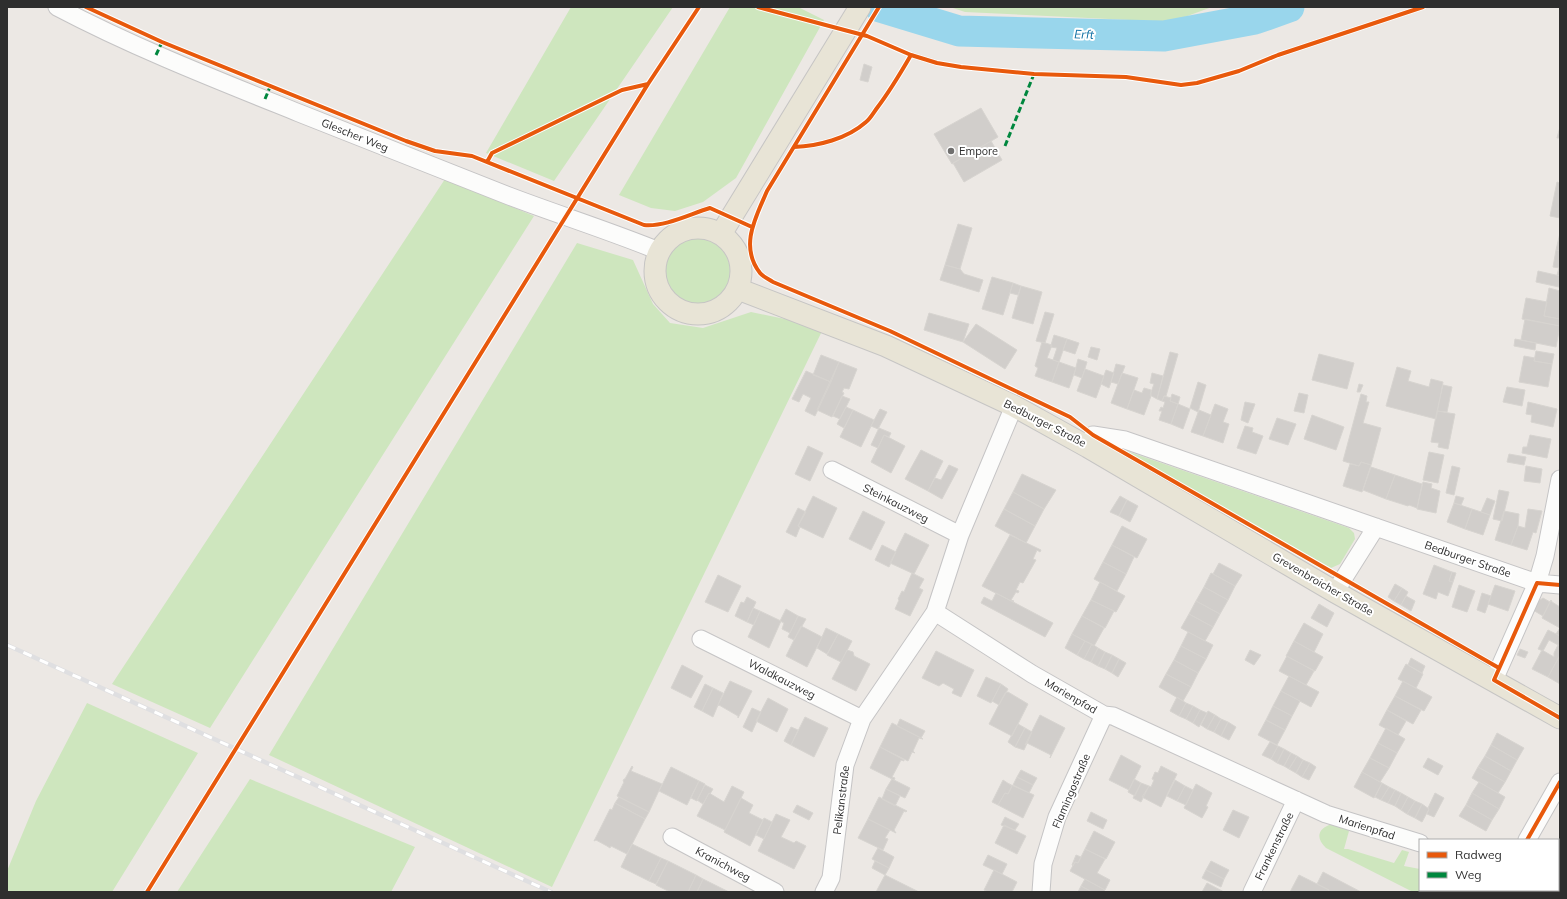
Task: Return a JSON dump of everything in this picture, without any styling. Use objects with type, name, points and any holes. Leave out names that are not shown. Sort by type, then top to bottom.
[{"type":"main road","points":[[721,234],[860,7]]},
{"type":"main road","points":[[695,228],[709,229],[721,234],[732,244],[739,256],[741,267],[741,276],[738,289],[732,298],[721,308],[708,313],[693,314],[679,310],[670,305],[658,289],[654,277],[655,263],[659,251],[669,238],[682,230],[695,228]]},
{"type":"main road","name":"Bedburger Straße","points":[[738,289],[886,346],[1014,406],[1088,447]]},
{"type":"main road","name":"Grevenbroicher Straße","points":[[1088,447],[1335,592],[1560,718]]},
{"type":"street","name":"Glescher Weg","points":[[57,7],[156,55],[510,196],[624,236],[659,251]]},
{"type":"street","points":[[935,612],[960,535],[1014,406]]},
{"type":"street","name":"Bedburger Straße","points":[[1088,447],[1093,435],[1125,440],[1537,583],[1560,585]]},
{"type":"street","name":"Steinkauzweg","points":[[832,470],[960,535]]},
{"type":"street","points":[[1494,680],[1537,583],[1545,556],[1560,479]]},
{"type":"street","points":[[1335,592],[1376,527]]},
{"type":"street","name":"Marienpfad","points":[[935,612],[1032,674],[1104,715],[1113,716],[1326,814],[1419,843]]},
{"type":"street","name":"Pelikanstraße","points":[[824,892],[832,878],[844,765],[862,719],[935,612]]},
{"type":"street","name":"Waldkauzweg","points":[[701,639],[862,719]]},
{"type":"street","name":"Flamingostraße","points":[[1041,892],[1043,864],[1057,818],[1104,715]]},
{"type":"street","points":[[1528,839],[1560,782]]},
{"type":"street","name":"Frankenstraße","points":[[1252,892],[1296,800]]},
{"type":"street","name":"Kranichweg","points":[[672,837],[775,892]]},
{"type":"green space","points":[[571,7],[673,7],[554,181],[486,153]]},
{"type":"green space","points":[[730,7],[798,7],[824,20],[736,178],[703,202],[675,211],[651,208],[619,195]]},
{"type":"green space","points":[[950,7],[1212,7],[1171,22],[965,12]]},
{"type":"green space","points":[[445,179],[534,216],[210,728],[112,684]]},
{"type":"green space","points":[[690,238],[704,238],[716,243],[725,252],[730,264],[728,284],[721,295],[704,304],[690,304],[678,299],[669,290],[664,278],[664,264],[669,252],[678,243]]},
{"type":"green space","points":[[577,243],[633,260],[653,304],[670,323],[703,328],[751,312],[824,327],[552,887],[269,755]]},
{"type":"green space","points":[[1118,448],[1349,528],[1354,533],[1355,539],[1340,564],[1331,568]]},
{"type":"green space","points":[[87,703],[198,753],[112,892],[7,892],[7,871],[36,801]]},
{"type":"green space","points":[[250,779],[415,847],[391,892],[177,892]]},
{"type":"green space","points":[[1332,824],[1343,827],[1349,831],[1344,849],[1394,863],[1402,850],[1409,852],[1404,866],[1419,869],[1419,891],[1492,892],[1413,892],[1326,848],[1320,841],[1319,837],[1321,831]]},
{"type":"building","points":[[864,64],[872,67],[868,82],[860,80]]},
{"type":"building","points":[[981,108],[998,137],[952,164],[934,134]]},
{"type":"building","points":[[1560,127],[1560,138],[1557,138]]},
{"type":"building","points":[[991,141],[1002,160],[964,182],[953,163]]},
{"type":"building","points":[[1557,182],[1560,183],[1560,218],[1550,216]]},
{"type":"building","points":[[958,224],[972,228],[960,269],[945,265]]},
{"type":"building","points":[[1560,233],[1560,251],[1556,250]]},
{"type":"building","points":[[1556,250],[1560,251],[1560,268],[1553,267]]},
{"type":"building","points":[[945,265],[960,269],[964,274],[983,280],[979,292],[940,280]]},
{"type":"building","points":[[1560,268],[1560,276],[1557,275]]},
{"type":"building","points":[[1538,271],[1560,276],[1559,287],[1536,282]]},
{"type":"building","points":[[992,277],[1013,283],[1003,315],[982,309]]},
{"type":"building","points":[[1013,283],[1021,286],[1018,295],[1010,293]]},
{"type":"building","points":[[1021,286],[1042,292],[1033,324],[1012,318]]},
{"type":"building","points":[[1549,288],[1560,291],[1560,319],[1544,316]]},
{"type":"building","points":[[1526,298],[1547,302],[1544,316],[1560,319],[1560,326],[1522,319]]},
{"type":"building","points":[[1045,312],[1054,314],[1045,343],[1036,341]]},
{"type":"building","points":[[929,313],[969,324],[963,342],[924,330]]},
{"type":"building","points":[[1525,319],[1560,326],[1556,347],[1521,340]]},
{"type":"building","points":[[976,324],[1017,350],[1005,369],[963,342]]},
{"type":"building","points":[[1054,335],[1067,339],[1059,362],[1053,360],[1057,348],[1051,347]]},
{"type":"building","points":[[1067,339],[1079,343],[1075,354],[1063,350]]},
{"type":"building","points":[[1515,339],[1536,343],[1535,350],[1514,346]]},
{"type":"building","points":[[1042,342],[1052,345],[1047,358],[1059,362],[1052,382],[1035,376],[1038,368],[1035,366]]},
{"type":"building","points":[[1091,347],[1100,349],[1097,360],[1088,357]]},
{"type":"building","points":[[1536,351],[1554,354],[1552,364],[1534,361]]},
{"type":"building","points":[[1170,352],[1178,354],[1166,396],[1164,396],[1162,401],[1157,399]]},
{"type":"building","points":[[1319,354],[1354,363],[1347,389],[1312,380]]},
{"type":"building","points":[[821,355],[839,362],[831,382],[813,375]]},
{"type":"building","points":[[1524,356],[1535,358],[1534,361],[1552,364],[1548,387],[1519,382]]},
{"type":"building","points":[[1078,359],[1087,362],[1082,378],[1074,375]]},
{"type":"building","points":[[839,362],[857,369],[849,389],[844,388],[842,392],[844,393],[832,417],[817,410]]},
{"type":"building","points":[[1059,362],[1076,368],[1069,388],[1052,382]]},
{"type":"building","points":[[1116,364],[1125,366],[1118,384],[1111,382]]},
{"type":"building","points":[[1397,367],[1411,371],[1408,381],[1429,387],[1431,379],[1443,382],[1436,419],[1386,406]]},
{"type":"building","points":[[1085,369],[1104,376],[1096,398],[1077,391]]},
{"type":"building","points":[[1106,370],[1114,373],[1109,388],[1101,384]]},
{"type":"building","points":[[806,371],[831,382],[815,416],[805,411],[811,398],[803,394],[799,402],[792,399]]},
{"type":"building","points":[[1122,373],[1138,378],[1127,409],[1111,403]]},
{"type":"building","points":[[1152,373],[1163,376],[1157,399],[1150,395],[1154,384],[1150,383]]},
{"type":"building","points":[[1198,382],[1206,385],[1198,412],[1190,408]]},
{"type":"building","points":[[1359,384],[1363,385],[1360,392],[1357,392]]},
{"type":"building","points":[[1443,385],[1452,387],[1447,412],[1437,411]]},
{"type":"building","points":[[1507,387],[1525,390],[1522,406],[1503,402]]},
{"type":"building","points":[[1144,388],[1151,390],[1151,396],[1144,415],[1127,409],[1134,390],[1142,393]]},
{"type":"building","points":[[1299,393],[1308,395],[1304,413],[1294,411]]},
{"type":"building","points":[[1172,394],[1180,397],[1178,404],[1170,401]]},
{"type":"building","points":[[1361,394],[1367,396],[1366,402],[1369,402],[1363,423],[1381,428],[1371,465],[1361,462],[1359,466],[1343,461]]},
{"type":"building","points":[[842,396],[850,399],[840,419],[833,416]]},
{"type":"building","points":[[1164,396],[1171,398],[1170,401],[1178,404],[1171,424],[1159,420],[1162,411],[1159,411],[1161,407],[1163,408],[1165,402],[1162,401]]},
{"type":"building","points":[[1245,402],[1255,404],[1248,423],[1241,420]]},
{"type":"building","points":[[1528,402],[1557,409],[1553,427],[1531,422],[1532,415],[1526,414]]},
{"type":"building","points":[[1178,404],[1190,409],[1183,429],[1171,424]]},
{"type":"building","points":[[1215,404],[1228,409],[1223,422],[1229,424],[1223,443],[1203,436]]},
{"type":"building","points":[[846,407],[853,410],[844,428],[837,424]]},
{"type":"building","points":[[880,409],[887,412],[878,429],[871,426]]},
{"type":"building","points":[[853,410],[874,420],[861,447],[840,437]]},
{"type":"building","points":[[1199,410],[1211,415],[1203,436],[1191,432]]},
{"type":"building","points":[[1437,411],[1455,414],[1448,449],[1438,447],[1439,443],[1431,442]]},
{"type":"building","points":[[1312,415],[1344,427],[1336,450],[1304,439]]},
{"type":"building","points":[[1277,418],[1296,424],[1288,445],[1269,439]]},
{"type":"building","points":[[1245,426],[1253,428],[1252,432],[1263,436],[1256,454],[1237,448]]},
{"type":"building","points":[[879,428],[891,433],[889,437],[884,435],[878,448],[871,445]]},
{"type":"building","points":[[884,435],[905,446],[891,473],[871,462]]},
{"type":"building","points":[[1530,435],[1551,439],[1547,458],[1522,453],[1523,447],[1527,447]]},
{"type":"building","points":[[808,446],[823,453],[810,481],[795,474]]},
{"type":"building","points":[[921,450],[943,461],[928,491],[905,479]]},
{"type":"building","points":[[1429,452],[1444,455],[1438,483],[1423,480]]},
{"type":"building","points":[[1509,454],[1526,457],[1524,465],[1507,462]]},
{"type":"building","points":[[1361,462],[1371,465],[1362,492],[1343,486],[1350,464],[1359,466]]},
{"type":"building","points":[[949,465],[958,469],[942,499],[928,491],[935,478],[941,480]]},
{"type":"building","points":[[1452,466],[1460,468],[1454,495],[1446,493]]},
{"type":"building","points":[[1526,466],[1542,469],[1540,483],[1524,481]]},
{"type":"building","points":[[1371,467],[1395,475],[1386,499],[1363,490]]},
{"type":"building","points":[[1022,474],[1056,490],[1044,509],[1013,492]]},
{"type":"building","points":[[1395,475],[1422,484],[1417,508],[1386,499]]},
{"type":"building","points":[[1423,482],[1432,484],[1431,488],[1440,491],[1436,513],[1417,509]]},
{"type":"building","points":[[1499,490],[1509,492],[1502,521],[1493,519]]},
{"type":"building","points":[[1013,492],[1044,509],[1035,526],[1004,509]]},
{"type":"building","points":[[813,496],[837,508],[823,538],[798,526]]},
{"type":"building","points":[[1120,496],[1127,500],[1119,516],[1110,512]]},
{"type":"building","points":[[1456,496],[1464,498],[1461,505],[1454,503]]},
{"type":"building","points":[[1487,498],[1495,501],[1490,515],[1481,512]]},
{"type":"building","points":[[1127,500],[1138,506],[1130,522],[1119,516]]},
{"type":"building","points":[[1454,503],[1472,509],[1465,529],[1447,522]]},
{"type":"building","points":[[798,508],[806,512],[798,526],[800,527],[796,537],[786,532]]},
{"type":"building","points":[[1004,509],[1035,526],[1026,543],[995,526]]},
{"type":"building","points":[[1472,509],[1490,515],[1483,535],[1465,529]]},
{"type":"building","points":[[1528,509],[1542,511],[1536,533],[1533,532],[1527,550],[1511,545],[1518,526],[1525,528]]},
{"type":"building","points":[[863,511],[885,522],[871,550],[849,539]]},
{"type":"building","points":[[1504,511],[1519,514],[1518,526],[1511,545],[1495,540]]},
{"type":"building","points":[[1122,526],[1147,539],[1137,558],[1112,545]]},
{"type":"building","points":[[905,533],[929,545],[914,574],[890,563]]},
{"type":"building","points":[[1010,535],[1041,550],[1040,552],[1037,550],[1033,559],[1036,560],[1023,583],[1020,582],[1016,590],[1019,591],[1018,593],[1016,592],[1011,600],[1014,601],[1013,602],[982,586]]},
{"type":"building","points":[[882,545],[896,552],[889,567],[875,560]]},
{"type":"building","points":[[1112,545],[1134,557],[1126,574],[1103,562]]},
{"type":"building","points":[[1103,562],[1126,574],[1117,591],[1094,579]]},
{"type":"building","points":[[1219,563],[1242,575],[1235,586],[1213,574]]},
{"type":"building","points":[[1434,565],[1452,572],[1449,581],[1453,582],[1448,596],[1438,592],[1436,599],[1423,594]]},
{"type":"building","points":[[1452,572],[1456,573],[1453,582],[1449,581]]},
{"type":"building","points":[[912,573],[924,579],[919,588],[923,590],[910,616],[895,609],[899,600],[898,599],[902,591],[904,592]]},
{"type":"building","points":[[1211,573],[1235,586],[1228,600],[1204,587]]},
{"type":"building","points":[[718,575],[741,586],[728,612],[705,602]]},
{"type":"building","points":[[1100,582],[1125,596],[1116,612],[1091,600]]},
{"type":"building","points":[[1395,584],[1402,588],[1394,601],[1388,597]]},
{"type":"building","points":[[1459,585],[1475,591],[1467,612],[1452,607]]},
{"type":"building","points":[[1495,585],[1515,591],[1508,611],[1488,604]]},
{"type":"building","points":[[1204,587],[1228,600],[1220,614],[1196,601]]},
{"type":"building","points":[[1402,588],[1408,592],[1401,605],[1394,601]]},
{"type":"building","points":[[996,593],[1053,623],[1045,637],[981,603],[984,597],[992,601]]},
{"type":"building","points":[[1482,593],[1491,596],[1485,613],[1477,610]]},
{"type":"building","points":[[1406,596],[1415,601],[1411,611],[1401,605]]},
{"type":"building","points":[[747,597],[756,602],[747,622],[735,616],[741,602],[744,603]]},
{"type":"building","points":[[1543,598],[1550,602],[1543,616],[1533,610],[1537,602]]},
{"type":"building","points":[[1091,600],[1114,611],[1105,628],[1082,616]]},
{"type":"building","points":[[1551,600],[1560,607],[1560,628],[1542,618]]},
{"type":"building","points":[[1196,601],[1220,614],[1213,627],[1189,614]]},
{"type":"building","points":[[1319,604],[1334,613],[1327,627],[1311,618]]},
{"type":"building","points":[[753,608],[760,611],[754,625],[747,622]]},
{"type":"building","points":[[786,609],[798,616],[790,633],[782,629],[784,623],[780,621]]},
{"type":"building","points":[[760,611],[781,621],[769,648],[748,637]]},
{"type":"building","points":[[1189,614],[1213,627],[1205,641],[1181,628]]},
{"type":"building","points":[[798,616],[806,619],[794,640],[788,637]]},
{"type":"building","points":[[1082,616],[1104,628],[1094,646],[1072,634]]},
{"type":"building","points":[[1304,623],[1323,634],[1314,652],[1294,641]]},
{"type":"building","points":[[801,626],[822,637],[807,667],[786,656]]},
{"type":"building","points":[[826,628],[838,634],[827,654],[817,648]]},
{"type":"building","points":[[1560,628],[1560,636],[1556,634]]},
{"type":"building","points":[[1548,630],[1560,636],[1560,646],[1549,640],[1543,651],[1538,649]]},
{"type":"building","points":[[1188,632],[1213,645],[1206,659],[1181,646]]},
{"type":"building","points":[[838,634],[852,641],[841,662],[827,655]]},
{"type":"building","points":[[1072,634],[1085,641],[1077,655],[1065,648]]},
{"type":"building","points":[[1085,641],[1092,644],[1084,659],[1077,655]]},
{"type":"building","points":[[1294,641],[1323,657],[1315,671],[1286,656]]},
{"type":"building","points":[[1092,644],[1098,648],[1091,662],[1084,659]]},
{"type":"building","points":[[1558,645],[1560,646],[1560,655],[1548,677],[1532,669],[1542,650],[1554,657],[1554,653]]},
{"type":"building","points":[[1181,646],[1206,659],[1198,673],[1174,660]]},
{"type":"building","points":[[1098,648],[1105,652],[1098,666],[1091,662]]},
{"type":"building","points":[[1520,649],[1528,652],[1525,658],[1517,655]]},
{"type":"building","points":[[847,650],[853,652],[854,656],[870,664],[856,691],[832,679]]},
{"type":"building","points":[[1250,650],[1261,655],[1254,665],[1245,660]]},
{"type":"building","points":[[936,651],[974,670],[961,697],[952,693],[954,689],[943,683],[939,686],[922,678]]},
{"type":"building","points":[[1105,652],[1112,655],[1105,669],[1098,666]]},
{"type":"building","points":[[1112,655],[1119,659],[1112,673],[1105,669]]},
{"type":"building","points":[[1560,655],[1560,684],[1548,677]]},
{"type":"building","points":[[1287,656],[1314,671],[1306,685],[1279,671]]},
{"type":"building","points":[[1411,658],[1425,666],[1422,673],[1408,665]]},
{"type":"building","points":[[1119,659],[1126,663],[1118,677],[1112,673]]},
{"type":"building","points":[[1174,660],[1198,673],[1191,687],[1166,674]]},
{"type":"building","points":[[1406,664],[1423,674],[1416,688],[1398,679]]},
{"type":"building","points":[[682,665],[703,676],[691,698],[671,688]]},
{"type":"building","points":[[1166,674],[1191,687],[1183,701],[1159,687]]},
{"type":"building","points":[[1289,676],[1319,692],[1311,707],[1281,691]]},
{"type":"building","points":[[986,677],[1001,684],[991,703],[977,696]]},
{"type":"building","points":[[730,681],[752,691],[738,718],[738,716],[719,705],[717,707]]},
{"type":"building","points":[[1403,681],[1432,697],[1424,711],[1395,696]]},
{"type":"building","points":[[705,684],[713,688],[702,711],[694,707]]},
{"type":"building","points":[[1001,684],[1008,689],[999,705],[992,701]]},
{"type":"building","points":[[713,688],[723,693],[713,717],[702,711]]},
{"type":"building","points":[[1281,691],[1300,701],[1292,716],[1273,706]]},
{"type":"building","points":[[1008,692],[1028,704],[1012,736],[989,724],[1005,693]]},
{"type":"building","points":[[1395,696],[1421,710],[1413,724],[1387,710]]},
{"type":"building","points":[[1177,697],[1186,703],[1179,716],[1170,711]]},
{"type":"building","points":[[768,698],[788,709],[777,732],[756,721]]},
{"type":"building","points":[[1186,703],[1193,706],[1186,719],[1179,716]]},
{"type":"building","points":[[1193,706],[1200,710],[1193,723],[1186,719]]},
{"type":"building","points":[[1273,706],[1292,716],[1285,730],[1266,720]]},
{"type":"building","points":[[752,708],[761,712],[752,732],[743,727]]},
{"type":"building","points":[[1200,710],[1207,713],[1199,727],[1193,723]]},
{"type":"building","points":[[1387,710],[1406,721],[1398,735],[1379,725]]},
{"type":"building","points":[[1208,711],[1215,715],[1207,729],[1201,725]]},
{"type":"building","points":[[1040,715],[1065,728],[1050,758],[1051,755],[1027,743],[1025,745]]},
{"type":"building","points":[[1215,715],[1221,719],[1214,732],[1207,729]]},
{"type":"building","points":[[805,717],[828,728],[814,757],[791,745]]},
{"type":"building","points":[[900,719],[925,731],[921,738],[897,726]]},
{"type":"building","points":[[1221,719],[1228,722],[1221,736],[1214,732]]},
{"type":"building","points":[[1266,720],[1285,730],[1277,745],[1258,735]]},
{"type":"building","points":[[1228,722],[1236,727],[1229,740],[1221,736]]},
{"type":"building","points":[[892,723],[923,739],[919,738],[913,751],[915,753],[912,752],[908,761],[880,747]]},
{"type":"building","points":[[1018,724],[1025,728],[1015,747],[1008,742]]},
{"type":"building","points":[[791,727],[798,730],[791,745],[784,741]]},
{"type":"building","points":[[1025,728],[1032,732],[1024,750],[1015,747]]},
{"type":"building","points":[[1386,728],[1405,739],[1397,753],[1378,743]]},
{"type":"building","points":[[1497,733],[1524,748],[1517,760],[1491,745]]},
{"type":"building","points":[[1270,742],[1278,746],[1271,759],[1262,755]]},
{"type":"building","points":[[1378,743],[1397,753],[1389,768],[1370,758]]},
{"type":"building","points":[[1491,745],[1517,760],[1511,771],[1485,756]]},
{"type":"building","points":[[1278,746],[1284,749],[1277,763],[1271,759]]},
{"type":"building","points":[[880,747],[904,760],[901,760],[892,777],[895,778],[894,780],[870,768]]},
{"type":"building","points":[[1284,749],[1291,753],[1284,766],[1277,763]]},
{"type":"building","points":[[1291,753],[1297,756],[1289,769],[1284,766]]},
{"type":"building","points":[[1121,755],[1141,766],[1129,790],[1109,780]]},
{"type":"building","points":[[1297,756],[1303,760],[1296,773],[1289,769]]},
{"type":"building","points":[[1485,756],[1511,771],[1505,782],[1478,767]]},
{"type":"building","points":[[1370,758],[1389,768],[1380,782],[1362,772]]},
{"type":"building","points":[[1428,758],[1443,766],[1438,775],[1423,767]]},
{"type":"building","points":[[1303,760],[1310,763],[1302,777],[1296,773]]},
{"type":"building","points":[[1310,763],[1316,767],[1309,780],[1302,777]]},
{"type":"building","points":[[632,766],[631,771],[662,784],[649,812],[617,796],[624,779]]},
{"type":"building","points":[[1161,766],[1177,774],[1161,807],[1142,797],[1149,786],[1151,787],[1155,772],[1158,773]]},
{"type":"building","points":[[671,767],[699,781],[687,805],[659,791]]},
{"type":"building","points":[[1478,767],[1505,782],[1498,793],[1472,778]]},
{"type":"building","points":[[1021,770],[1037,778],[1033,785],[1017,777]]},
{"type":"building","points":[[1362,772],[1382,783],[1374,798],[1354,787]]},
{"type":"building","points":[[1017,777],[1033,785],[1029,793],[1013,785]]},
{"type":"building","points":[[892,779],[910,788],[905,798],[886,789]]},
{"type":"building","points":[[1134,779],[1141,783],[1135,796],[1128,792]]},
{"type":"building","points":[[1003,780],[1012,786],[1008,794],[1005,793],[998,805],[992,802]]},
{"type":"building","points":[[1175,780],[1185,786],[1177,801],[1167,796]]},
{"type":"building","points":[[699,781],[705,784],[697,801],[691,798]]},
{"type":"building","points":[[1479,782],[1505,797],[1499,809],[1472,793]]},
{"type":"building","points":[[1141,783],[1149,786],[1141,802],[1133,798]]},
{"type":"building","points":[[1382,783],[1389,787],[1381,800],[1375,797]]},
{"type":"building","points":[[1009,784],[1034,795],[1023,818],[998,805],[1005,793],[1008,794],[1012,786]]},
{"type":"building","points":[[1196,784],[1212,793],[1206,806],[1208,807],[1202,818],[1184,808]]},
{"type":"building","points":[[705,785],[713,789],[703,804],[697,800]]},
{"type":"building","points":[[732,786],[744,792],[725,830],[697,816],[709,793],[724,802]]},
{"type":"building","points":[[1185,786],[1193,790],[1186,805],[1177,801]]},
{"type":"building","points":[[1389,787],[1395,790],[1388,803],[1381,800]]},
{"type":"building","points":[[886,789],[900,796],[895,806],[882,799]]},
{"type":"building","points":[[1395,790],[1401,793],[1395,806],[1388,803]]},
{"type":"building","points":[[1401,793],[1408,797],[1401,810],[1395,806]]},
{"type":"building","points":[[1435,793],[1444,798],[1434,817],[1427,814],[1428,808]]},
{"type":"building","points":[[1472,793],[1499,809],[1492,820],[1466,805]]},
{"type":"building","points":[[619,797],[649,812],[645,819],[615,803]]},
{"type":"building","points":[[879,797],[907,811],[904,811],[894,830],[896,833],[868,819]]},
{"type":"building","points":[[1408,797],[1415,801],[1407,814],[1401,810]]},
{"type":"building","points":[[741,798],[753,805],[749,813],[763,820],[750,846],[724,832]]},
{"type":"building","points":[[1415,801],[1422,804],[1415,818],[1407,814]]},
{"type":"building","points":[[615,803],[645,819],[627,854],[611,846],[610,848],[596,840],[594,841],[610,809],[612,810]]},
{"type":"building","points":[[1422,804],[1429,809],[1422,822],[1415,818]]},
{"type":"building","points":[[797,805],[813,813],[809,820],[793,812]]},
{"type":"building","points":[[1466,805],[1492,820],[1486,831],[1459,816]]},
{"type":"building","points":[[1233,810],[1249,817],[1239,838],[1223,830]]},
{"type":"building","points":[[1091,812],[1107,820],[1103,829],[1087,821]]},
{"type":"building","points":[[776,814],[790,820],[781,837],[794,843],[796,841],[806,846],[794,869],[758,851]]},
{"type":"building","points":[[1005,817],[1019,824],[1015,830],[1001,825]]},
{"type":"building","points":[[764,818],[772,822],[764,839],[756,835]]},
{"type":"building","points":[[868,819],[890,830],[885,838],[888,839],[883,850],[858,838]]},
{"type":"building","points":[[1004,825],[1026,836],[1017,854],[995,843]]},
{"type":"building","points":[[1094,831],[1115,842],[1106,859],[1085,849]]},
{"type":"building","points":[[632,844],[661,858],[649,881],[621,867]]},
{"type":"building","points":[[1560,847],[1559,892],[1534,892],[1559,891]]},
{"type":"building","points":[[878,848],[894,857],[889,868],[872,859]]},
{"type":"building","points":[[1085,849],[1105,859],[1097,873],[1110,880],[1105,890],[1070,871],[1075,862],[1078,863]]},
{"type":"building","points":[[988,855],[1007,864],[1002,874],[983,865]]},
{"type":"building","points":[[1076,855],[1081,857],[1078,863],[1075,862],[1073,866],[1072,865]]},
{"type":"building","points":[[661,858],[668,861],[656,884],[649,881]]},
{"type":"building","points":[[668,861],[696,875],[688,892],[670,892],[656,885]]},
{"type":"building","points":[[875,861],[889,868],[885,875],[872,868]]},
{"type":"building","points":[[1211,861],[1229,870],[1224,879],[1206,870]]},
{"type":"building","points":[[994,870],[1017,882],[1012,892],[988,892],[984,890]]},
{"type":"building","points":[[1206,870],[1224,879],[1221,887],[1202,878]]},
{"type":"building","points":[[1323,872],[1361,892],[1328,892],[1329,890],[1317,884]]},
{"type":"building","points":[[696,875],[703,879],[697,892],[688,892]]},
{"type":"building","points":[[885,875],[919,892],[876,892]]},
{"type":"building","points":[[1299,875],[1329,890],[1328,892],[1290,892]]},
{"type":"building","points":[[703,879],[729,892],[697,892]]},
{"type":"building","points":[[1085,879],[1105,890],[1103,892],[1092,892],[1081,886]]},
{"type":"building","points":[[1207,883],[1224,892],[1202,892]]},
{"type":"building","points":[[1081,886],[1092,892],[1078,892]]},
{"type":"waterway","name":"Erft","points":[[880,7],[959,31],[1164,36],[1255,19],[1289,7]]},
{"type":"railway","points":[[7,645],[551,892]]},
{"type":"marked path","points":[[156,55],[162,42]]},
{"type":"marked path","points":[[1005,146],[1034,74]]},
{"type":"marked path","points":[[265,99],[270,87]]},
{"type":"cycle path","points":[[86,7],[162,42],[406,141],[435,151],[472,156],[644,225],[660,224],[677,220],[710,208],[752,227]]},
{"type":"cycle path","points":[[147,892],[648,84],[699,7]]},
{"type":"cycle path","points":[[758,7],[867,36],[911,55],[937,63],[961,67],[1034,74],[1126,77],[1181,85],[1197,83],[1239,71],[1278,55],[1423,7]]},
{"type":"cycle path","points":[[879,7],[767,191],[758,211],[754,221],[750,242],[754,263],[761,274],[773,282],[890,331],[1070,417],[1093,435],[1499,668]]},
{"type":"cycle path","points":[[794,147],[813,145],[841,137],[850,133],[866,122],[899,76],[911,55]]},
{"type":"cycle path","points":[[487,162],[492,153],[622,90],[648,84]]},
{"type":"cycle path","points":[[1560,585],[1537,583],[1494,680],[1560,718]]},
{"type":"cycle path","points":[[1528,839],[1560,782]]},
{"type":"place","name":"Empore","points":[[951,151]]}]
